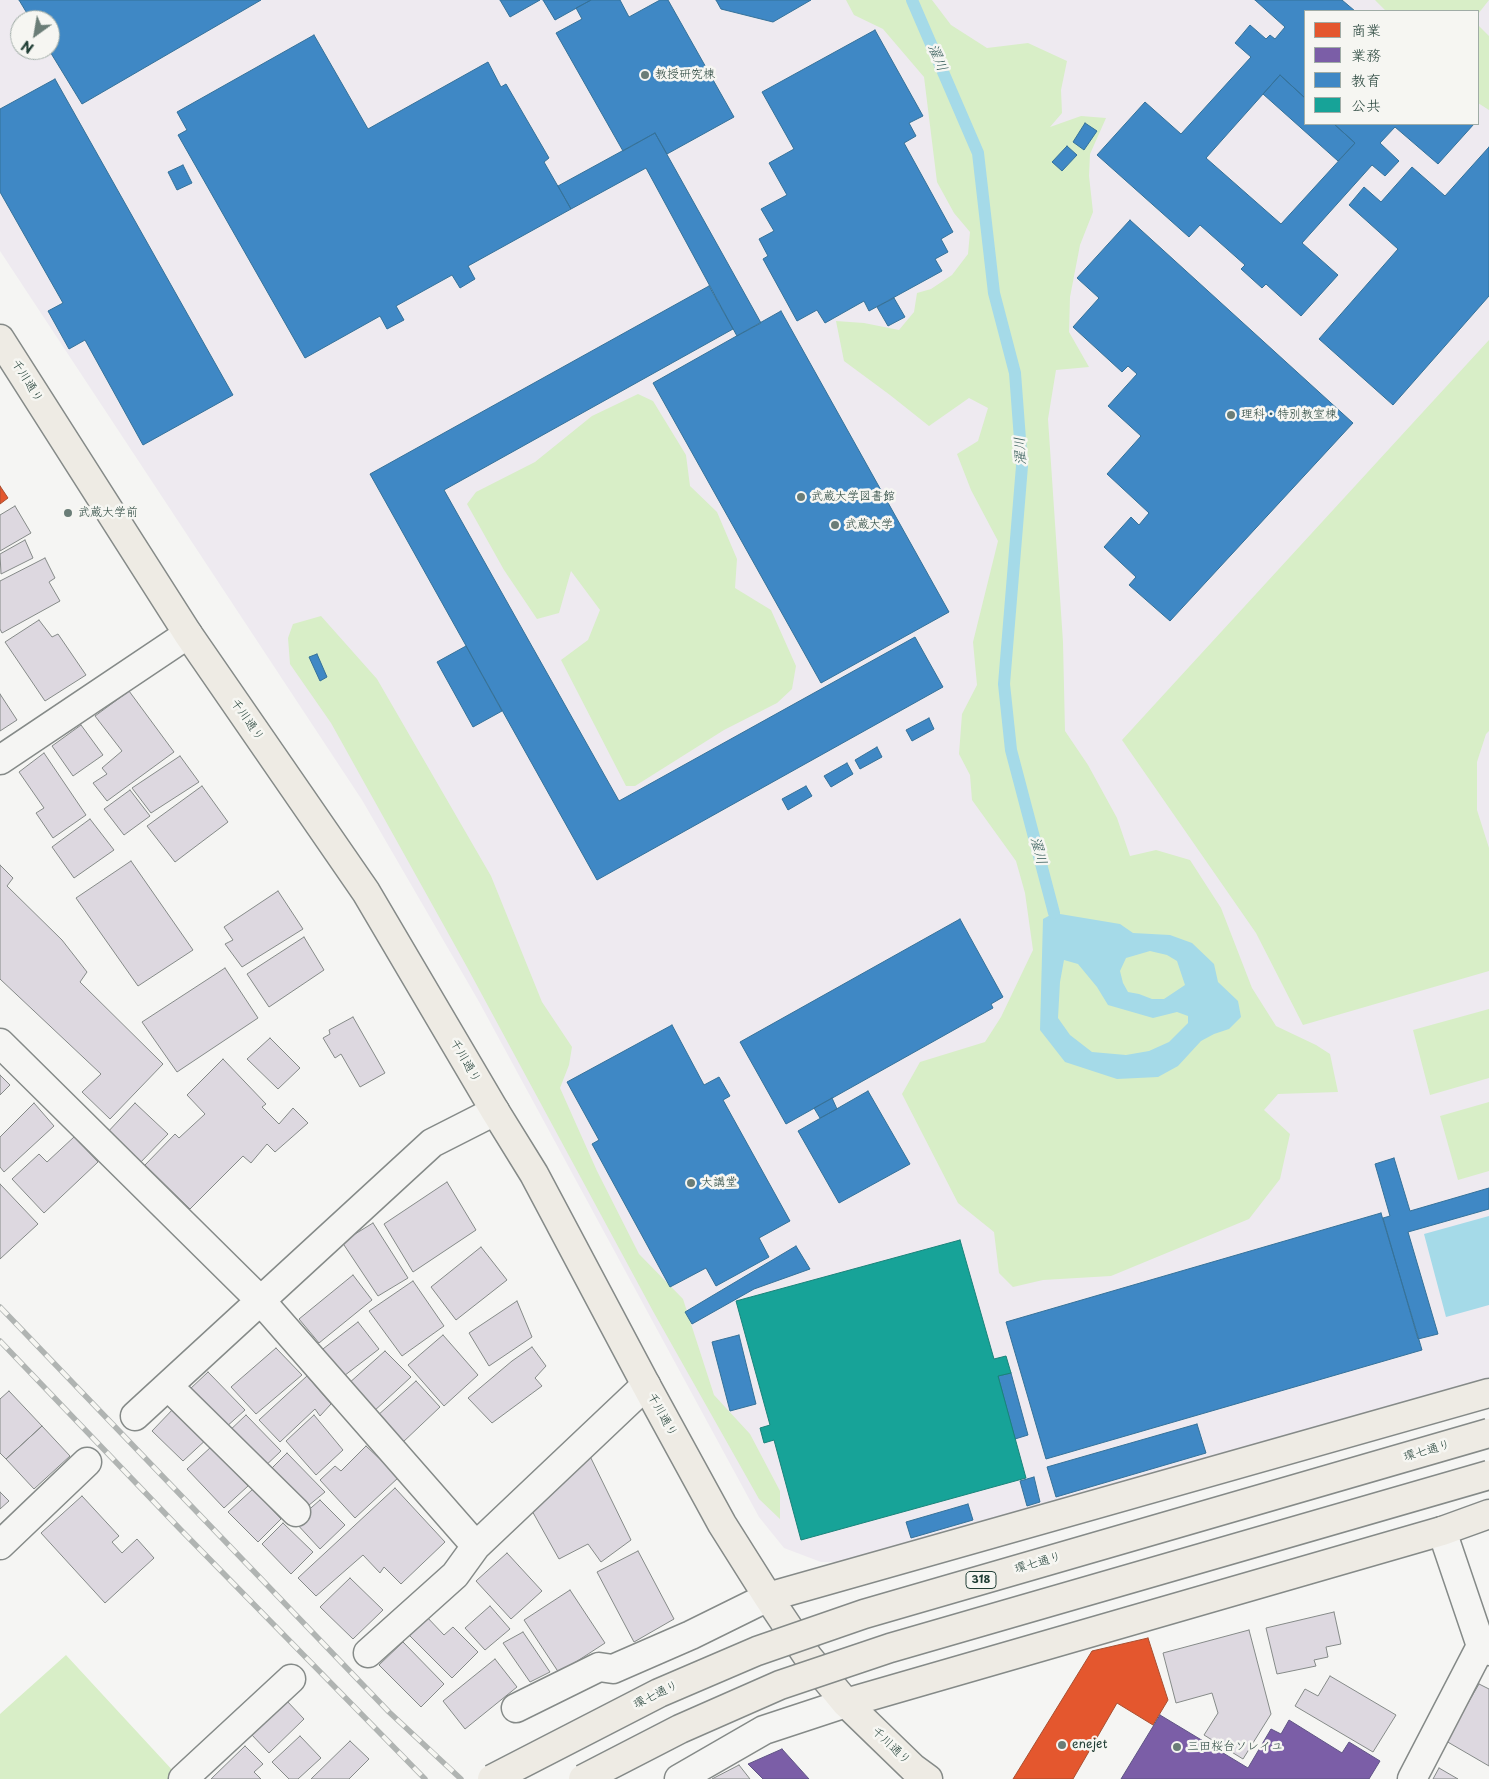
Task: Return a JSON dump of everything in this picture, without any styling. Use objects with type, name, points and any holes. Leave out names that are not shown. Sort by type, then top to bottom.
[{"type":"main road","name":"千川通り","points":[[0,339],[188,634],[366,892],[495,1112],[534,1174],[722,1524],[768,1597],[808,1657],[846,1703],[913,1768],[928,1779]]},
{"type":"main road","points":[[768,1597],[1489,1392]]},
{"type":"main road","name":"環七通り","points":[[492,1779],[659,1693],[756,1651],[864,1614],[1489,1433]]},
{"type":"main road","points":[[583,1779],[680,1729],[780,1685],[890,1648],[1489,1475]]},
{"type":"main road","points":[[846,1703],[1442,1531],[1489,1514]]},
{"type":"street","points":[[0,760],[188,634]]},
{"type":"street","points":[[0,1044],[261,1301],[476,1546]]},
{"type":"street","points":[[135,1416],[432,1143],[495,1112]]},
{"type":"street","points":[[368,1653],[455,1575],[476,1546],[646,1385]]},
{"type":"street","points":[[168,1386],[296,1512]]},
{"type":"street","points":[[0,1545],[87,1462]]},
{"type":"street","points":[[1412,1779],[1485,1648],[1442,1531]]},
{"type":"street","points":[[516,1708],[599,1668],[613,1669],[691,1635],[768,1597]]},
{"type":"street","points":[[183,1779],[291,1679]]},
{"type":"street","points":[[679,1779],[764,1730],[846,1703]]},
{"type":"shaded area","name":"武蔵大学","points":[[0,0],[1489,0],[1489,1384],[858,1562],[821,1562],[784,1548],[759,1517],[478,1000],[362,800],[0,251]]},
{"type":"green space","points":[[846,0],[932,0],[951,25],[987,48],[1028,43],[1067,61],[1061,90],[1062,113],[1050,127],[1081,116],[1106,118],[1090,154],[1089,176],[1093,212],[1080,245],[1070,297],[1069,332],[1089,367],[1056,370],[1048,419],[1063,642],[1065,731],[1088,765],[1117,818],[1130,856],[1156,850],[1190,860],[1221,908],[1252,988],[1276,1026],[1316,1045],[1330,1054],[1338,1092],[1278,1094],[1264,1110],[1290,1134],[1280,1179],[1249,1219],[1111,1276],[1043,1280],[1013,1287],[999,1273],[994,1232],[958,1203],[902,1094],[920,1062],[985,1042],[1001,1017],[1033,950],[1025,893],[1016,861],[972,800],[970,775],[959,754],[962,714],[977,685],[973,642],[998,541],[971,490],[957,454],[978,441],[988,408],[969,398],[929,426],[844,361],[836,321],[864,323],[899,330],[914,312],[917,293],[931,289],[952,275],[968,254],[970,232],[954,213],[937,182],[924,77],[883,29],[854,15]]},
{"type":"green space","points":[[1375,0],[1489,0],[1479,13],[1479,10],[1385,10]]},
{"type":"green space","points":[[1479,26],[1489,36],[1489,110],[1479,104]]},
{"type":"green space","points":[[1489,340],[1489,731],[1486,734],[1477,762],[1477,810],[1489,848],[1489,971],[1303,1025],[1256,933],[1122,740]]},
{"type":"green space","points":[[638,394],[653,401],[686,455],[690,486],[717,512],[737,559],[735,588],[771,610],[796,666],[792,689],[777,703],[724,730],[635,786],[626,786],[561,660],[588,640],[600,610],[571,571],[559,613],[537,619],[504,570],[467,504],[476,492],[535,462],[592,416]]},
{"type":"green space","points":[[321,616],[377,679],[491,876],[542,1002],[572,1047],[569,1065],[560,1088],[597,1171],[639,1254],[683,1299],[714,1395],[750,1434],[780,1491],[780,1519],[759,1499],[654,1313],[467,967],[331,723],[290,664],[288,638],[293,624]]},
{"type":"green space","points":[[1489,1009],[1489,1078],[1430,1095],[1413,1030]]},
{"type":"green space","points":[[1489,1102],[1489,1171],[1458,1180],[1440,1116]]},
{"type":"green space","points":[[66,1655],[175,1773],[168,1779],[0,1779],[0,1714]]},
{"type":"water","points":[[1054,913],[1120,924],[1133,933],[1170,935],[1192,943],[1214,964],[1218,982],[1238,1001],[1241,1017],[1229,1029],[1201,1041],[1178,1066],[1158,1077],[1117,1079],[1065,1062],[1040,1030],[1043,919]],"holes":[[[1150,951],[1167,955],[1177,961],[1185,985],[1164,999],[1152,999],[1128,992],[1123,983],[1120,971],[1126,958]],[[1064,960],[1078,964],[1097,987],[1108,1005],[1153,1018],[1177,1012],[1188,1016],[1188,1023],[1169,1042],[1149,1051],[1126,1055],[1092,1052],[1070,1035],[1058,1018],[1060,982]]]},
{"type":"water","points":[[1489,1216],[1489,1305],[1446,1317],[1424,1234]]},
{"type":"building: 商業","points":[[0,486],[8,498],[0,504]]},
{"type":"building: 商業","points":[[1148,1638],[1168,1700],[1153,1725],[1117,1703],[1073,1779],[1013,1779],[1092,1651]]},
{"type":"building: 業務","name":"三田桜台ソレイユ","points":[[1160,1715],[1248,1768],[1271,1729],[1281,1734],[1289,1720],[1342,1753],[1349,1742],[1380,1761],[1369,1779],[1121,1779]]},
{"type":"building: 業務","points":[[782,1749],[809,1779],[763,1779],[748,1764]]},
{"type":"building: 教育","points":[[19,0],[261,0],[82,104],[55,60],[60,60],[60,10],[25,10]]},
{"type":"building: 教育","points":[[500,0],[540,0],[510,17]]},
{"type":"building: 教育","points":[[543,0],[591,0],[555,20]]},
{"type":"building: 教育","name":"教授研究棟","points":[[591,0],[620,0],[629,17],[660,0],[668,0],[734,117],[667,154],[655,133],[623,151],[556,33],[582,19],[576,8]]},
{"type":"building: 教育","points":[[716,0],[811,0],[773,22],[721,9]]},
{"type":"building: 教育","points":[[1255,0],[1342,0],[1354,10],[1304,10],[1304,97],[1280,75],[1206,158],[1281,224],[1355,143],[1335,125],[1473,125],[1438,164],[1395,127],[1380,143],[1399,161],[1385,176],[1372,165],[1302,243],[1338,275],[1301,316],[1266,284],[1262,288],[1241,269],[1245,265],[1200,225],[1189,237],[1097,155],[1145,102],[1181,134],[1251,57],[1235,43],[1250,25],[1266,39],[1270,35],[1275,39],[1285,27]]},
{"type":"building: 教育","points":[[875,30],[923,116],[909,123],[916,136],[904,143],[953,232],[941,239],[948,252],[935,259],[942,271],[869,311],[864,301],[825,323],[817,310],[797,321],[763,259],[768,256],[759,239],[774,231],[761,209],[787,195],[769,163],[794,149],[762,92]]},
{"type":"building: 教育","points":[[314,35],[368,129],[488,62],[501,87],[506,84],[549,158],[544,162],[571,209],[468,266],[475,279],[460,288],[452,275],[396,306],[404,320],[387,329],[380,316],[305,358],[178,135],[187,130],[177,112]]},
{"type":"building: 教育","points":[[1280,75],[1304,97],[1304,125],[1335,125],[1355,143],[1338,161],[1263,94]]},
{"type":"building: 教育","points":[[55,79],[233,395],[143,445],[85,340],[69,349],[48,311],[63,303],[0,192],[0,109]]},
{"type":"building: 教育","points":[[1085,123],[1097,131],[1084,150],[1073,142]]},
{"type":"building: 教育","points":[[655,133],[761,323],[737,336],[646,168],[571,209],[558,186]]},
{"type":"building: 教育","points":[[1067,146],[1077,155],[1062,171],[1052,162]]},
{"type":"building: 教育","points":[[1489,147],[1489,296],[1393,405],[1319,339],[1398,249],[1349,205],[1364,187],[1381,202],[1412,167],[1445,196]]},
{"type":"building: 教育","points":[[183,165],[192,183],[177,190],[168,172]]},
{"type":"building: 教育","name":"理科・特別教室棟","points":[[1130,220],[1353,423],[1170,621],[1129,585],[1136,577],[1104,547],[1131,517],[1139,525],[1149,513],[1107,474],[1141,436],[1108,406],[1137,374],[1128,366],[1122,372],[1073,327],[1099,298],[1077,278]]},
{"type":"building: 教育","points":[[709,286],[733,329],[444,490],[619,801],[915,637],[943,687],[597,880],[370,474]]},
{"type":"building: 教育","points":[[894,298],[905,317],[888,326],[877,307]]},
{"type":"building: 教育","name":"武蔵大学図書館","points":[[781,311],[949,612],[821,683],[653,383]]},
{"type":"building: 教育","points":[[466,646],[502,711],[473,727],[437,662]]},
{"type":"building: 教育","points":[[317,654],[327,677],[320,681],[309,657]]},
{"type":"building: 教育","points":[[929,718],[934,729],[912,741],[906,730]]},
{"type":"building: 教育","points":[[877,747],[882,757],[860,769],[855,760]]},
{"type":"building: 教育","points":[[847,763],[853,774],[831,787],[824,776]]},
{"type":"building: 教育","points":[[806,786],[812,796],[788,810],[782,799]]},
{"type":"building: 教育","points":[[960,919],[1003,997],[991,1004],[993,1008],[786,1124],[740,1042]]},
{"type":"building: 教育","name":"大講堂","points":[[672,1025],[704,1085],[719,1077],[730,1096],[723,1100],[790,1221],[759,1238],[769,1257],[716,1286],[706,1268],[670,1287],[592,1144],[599,1140],[567,1082]]},
{"type":"building: 教育","points":[[868,1091],[910,1164],[839,1203],[798,1131]]},
{"type":"building: 教育","points":[[832,1098],[837,1109],[820,1118],[814,1108]]},
{"type":"building: 教育","points":[[1394,1158],[1410,1211],[1489,1188],[1489,1209],[1408,1232],[1438,1334],[1418,1339],[1383,1218],[1390,1216],[1375,1164]]},
{"type":"building: 教育","points":[[1381,1213],[1422,1350],[1046,1459],[1006,1322]]},
{"type":"building: 教育","points":[[796,1246],[810,1269],[754,1289],[692,1324],[685,1312]]},
{"type":"building: 教育","points":[[739,1335],[756,1404],[730,1411],[712,1342]]},
{"type":"building: 教育","points":[[1011,1373],[1028,1435],[1015,1439],[998,1376]]},
{"type":"building: 教育","points":[[1197,1424],[1206,1453],[1056,1497],[1047,1467]]},
{"type":"building: 教育","points":[[1034,1477],[1040,1502],[1027,1506],[1020,1481]]},
{"type":"building: 教育","points":[[968,1504],[973,1520],[911,1538],[906,1522]]},
{"type":"building: 公共","points":[[960,1240],[994,1359],[1006,1356],[1011,1373],[998,1376],[1026,1478],[801,1540],[774,1440],[764,1443],[760,1428],[770,1425],[736,1301]]},
{"type":"building: その他","points":[[15,506],[31,533],[0,551],[0,515]]},
{"type":"building: その他","points":[[25,540],[33,558],[1,574],[0,554]]},
{"type":"building: その他","points":[[45,558],[55,578],[49,582],[60,601],[2,633],[0,629],[0,581]]},
{"type":"building: その他","points":[[39,620],[52,637],[58,634],[86,675],[45,701],[5,642]]},
{"type":"building: その他","points":[[129,691],[174,752],[107,801],[93,783],[107,774],[102,768],[122,751],[95,716]]},
{"type":"building: その他","points":[[0,694],[17,720],[0,731]]},
{"type":"building: その他","points":[[81,725],[103,755],[73,776],[52,746]]},
{"type":"building: その他","points":[[44,753],[86,815],[53,838],[36,813],[44,808],[19,772]]},
{"type":"building: その他","points":[[180,756],[199,782],[151,813],[132,788]]},
{"type":"building: その他","points":[[202,786],[228,822],[175,862],[147,826]]},
{"type":"building: その他","points":[[130,790],[150,816],[124,835],[104,809]]},
{"type":"building: その他","points":[[90,819],[114,850],[74,878],[52,847]]},
{"type":"building: その他","points":[[131,861],[193,950],[138,986],[76,898]]},
{"type":"building: その他","points":[[0,865],[13,878],[7,886],[62,940],[87,972],[80,982],[163,1064],[110,1119],[82,1092],[101,1074],[0,979]]},
{"type":"building: その他","points":[[278,891],[303,929],[242,967],[225,944],[233,940],[224,927]]},
{"type":"building: その他","points":[[304,937],[324,970],[269,1007],[247,974]]},
{"type":"building: その他","points":[[225,968],[258,1018],[177,1072],[142,1022]]},
{"type":"building: その他","points":[[353,1017],[385,1073],[360,1087],[341,1054],[335,1058],[323,1038],[330,1034],[329,1030]]},
{"type":"building: その他","points":[[270,1038],[300,1068],[278,1089],[247,1059]]},
{"type":"building: その他","points":[[223,1059],[266,1104],[262,1107],[279,1124],[293,1108],[308,1123],[275,1152],[267,1144],[251,1163],[243,1156],[190,1209],[145,1165],[175,1134],[179,1138],[205,1114],[187,1095]]},
{"type":"building: その他","points":[[0,1075],[10,1085],[0,1095]]},
{"type":"building: その他","points":[[34,1103],[54,1126],[4,1172],[0,1167],[0,1137]]},
{"type":"building: その他","points":[[135,1103],[168,1134],[137,1166],[105,1135]]},
{"type":"building: その他","points":[[74,1137],[98,1162],[44,1213],[12,1179],[39,1154],[47,1162]]},
{"type":"building: その他","points":[[447,1182],[476,1230],[413,1272],[384,1224]]},
{"type":"building: その他","points":[[0,1184],[38,1224],[0,1259]]},
{"type":"building: その他","points":[[373,1223],[408,1278],[378,1296],[342,1242]]},
{"type":"building: その他","points":[[481,1247],[507,1280],[456,1320],[431,1287]]},
{"type":"building: その他","points":[[353,1275],[372,1300],[319,1343],[299,1319]]},
{"type":"building: その他","points":[[413,1281],[444,1326],[402,1356],[369,1311]]},
{"type":"building: その他","points":[[517,1301],[532,1337],[489,1366],[469,1333]]},
{"type":"building: その他","points":[[358,1322],[379,1349],[340,1379],[319,1352]]},
{"type":"building: その他","points":[[443,1335],[478,1375],[444,1406],[408,1365]]},
{"type":"building: その他","points":[[532,1347],[546,1366],[535,1378],[542,1386],[492,1423],[468,1398],[512,1361]]},
{"type":"building: その他","points":[[276,1348],[302,1375],[256,1414],[231,1387]]},
{"type":"building: その他","points":[[385,1351],[411,1377],[373,1412],[348,1384]]},
{"type":"building: その他","points":[[208,1372],[245,1410],[225,1428],[189,1390]]},
{"type":"building: その他","points":[[307,1376],[331,1404],[320,1416],[315,1409],[280,1442],[259,1420]]},
{"type":"building: その他","points":[[416,1381],[440,1407],[402,1443],[377,1416]]},
{"type":"building: その他","points":[[9,1391],[42,1426],[6,1459],[0,1453],[0,1399]]},
{"type":"building: その他","points":[[176,1406],[209,1437],[183,1461],[152,1431]]},
{"type":"building: その他","points":[[246,1415],[281,1451],[261,1470],[226,1434]]},
{"type":"building: その他","points":[[314,1415],[343,1450],[316,1475],[286,1441]]},
{"type":"building: その他","points":[[42,1426],[70,1456],[34,1489],[6,1459]]},
{"type":"building: その他","points":[[366,1446],[399,1477],[355,1518],[320,1480],[335,1466],[341,1471]]},
{"type":"building: その他","points":[[211,1447],[248,1486],[224,1508],[187,1469]]},
{"type":"building: その他","points":[[587,1450],[631,1540],[601,1562],[588,1544],[559,1559],[531,1509]]},
{"type":"building: その他","points":[[287,1453],[325,1492],[303,1510],[267,1473]]},
{"type":"building: その他","points":[[395,1488],[445,1542],[401,1584],[384,1567],[380,1573],[363,1555],[316,1596],[298,1578]]},
{"type":"building: その他","points":[[253,1489],[281,1519],[258,1542],[228,1512]]},
{"type":"building: その他","points":[[0,1492],[9,1501],[0,1509]]},
{"type":"building: その他","points":[[82,1496],[119,1536],[112,1542],[122,1553],[137,1539],[154,1558],[105,1603],[41,1533]]},
{"type":"building: その他","points":[[320,1500],[345,1525],[320,1549],[295,1522]]},
{"type":"building: その他","points":[[283,1523],[313,1552],[291,1574],[262,1544]]},
{"type":"building: その他","points":[[638,1551],[674,1619],[634,1642],[597,1572]]},
{"type":"building: その他","points":[[507,1553],[542,1591],[511,1619],[476,1581]]},
{"type":"building: その他","points":[[350,1578],[383,1610],[353,1639],[320,1607]]},
{"type":"building: その他","points":[[570,1590],[605,1643],[559,1673],[524,1620]]},
{"type":"building: その他","points":[[490,1606],[510,1629],[485,1650],[465,1628]]},
{"type":"building: その他","points":[[1334,1612],[1341,1644],[1326,1647],[1328,1657],[1314,1660],[1316,1666],[1277,1674],[1266,1628]]},
{"type":"building: その他","points":[[425,1615],[444,1635],[453,1627],[478,1652],[452,1678],[407,1633]]},
{"type":"building: その他","points":[[1249,1630],[1271,1714],[1243,1759],[1204,1735],[1218,1713],[1212,1693],[1176,1703],[1163,1653]]},
{"type":"building: その他","points":[[523,1632],[550,1672],[530,1682],[503,1643]]},
{"type":"building: その他","points":[[403,1642],[444,1684],[421,1707],[379,1665]]},
{"type":"building: その他","points":[[495,1659],[517,1687],[465,1729],[443,1701]]},
{"type":"building: その他","points":[[1330,1676],[1396,1715],[1373,1752],[1295,1706],[1305,1689],[1318,1696]]},
{"type":"building: その他","points":[[1479,1684],[1489,1689],[1489,1766],[1446,1741]]},
{"type":"building: その他","points":[[286,1700],[304,1719],[269,1753],[251,1734]]},
{"type":"building: その他","points":[[300,1736],[321,1758],[298,1779],[289,1779],[272,1762]]},
{"type":"building: その他","points":[[350,1741],[369,1759],[349,1779],[311,1779]]},
{"type":"building: その他","points":[[245,1746],[263,1764],[254,1772],[261,1779],[211,1779]]},
{"type":"building: その他","points":[[739,1765],[750,1779],[712,1779]]},
{"type":"building: その他","points":[[1439,1768],[1458,1779],[1433,1779]]},
{"type":"waterway","name":"濯川","points":[[912,0],[978,153],[994,293],[1015,373],[1022,466],[1004,684],[1011,750],[1054,913]]},
{"type":"railway","points":[[0,1307],[389,1712],[461,1779]]},
{"type":"railway","points":[[0,1341],[180,1529],[425,1779]]},
{"type":"place","name":"教授研究棟","points":[[645,75]]},
{"type":"place","name":"理科・特別教室棟","points":[[1231,415]]},
{"type":"place","name":"武蔵大学図書館","points":[[801,497]]},
{"type":"place","name":"武蔵大学前","points":[[68,513]]},
{"type":"place","name":"武蔵大学","points":[[835,525]]},
{"type":"place","name":"大講堂","points":[[691,1183]]},
{"type":"place","name":"enejet","points":[[1062,1745]]},
{"type":"place","name":"三田桜台ソレイユ","points":[[1177,1747]]}]
